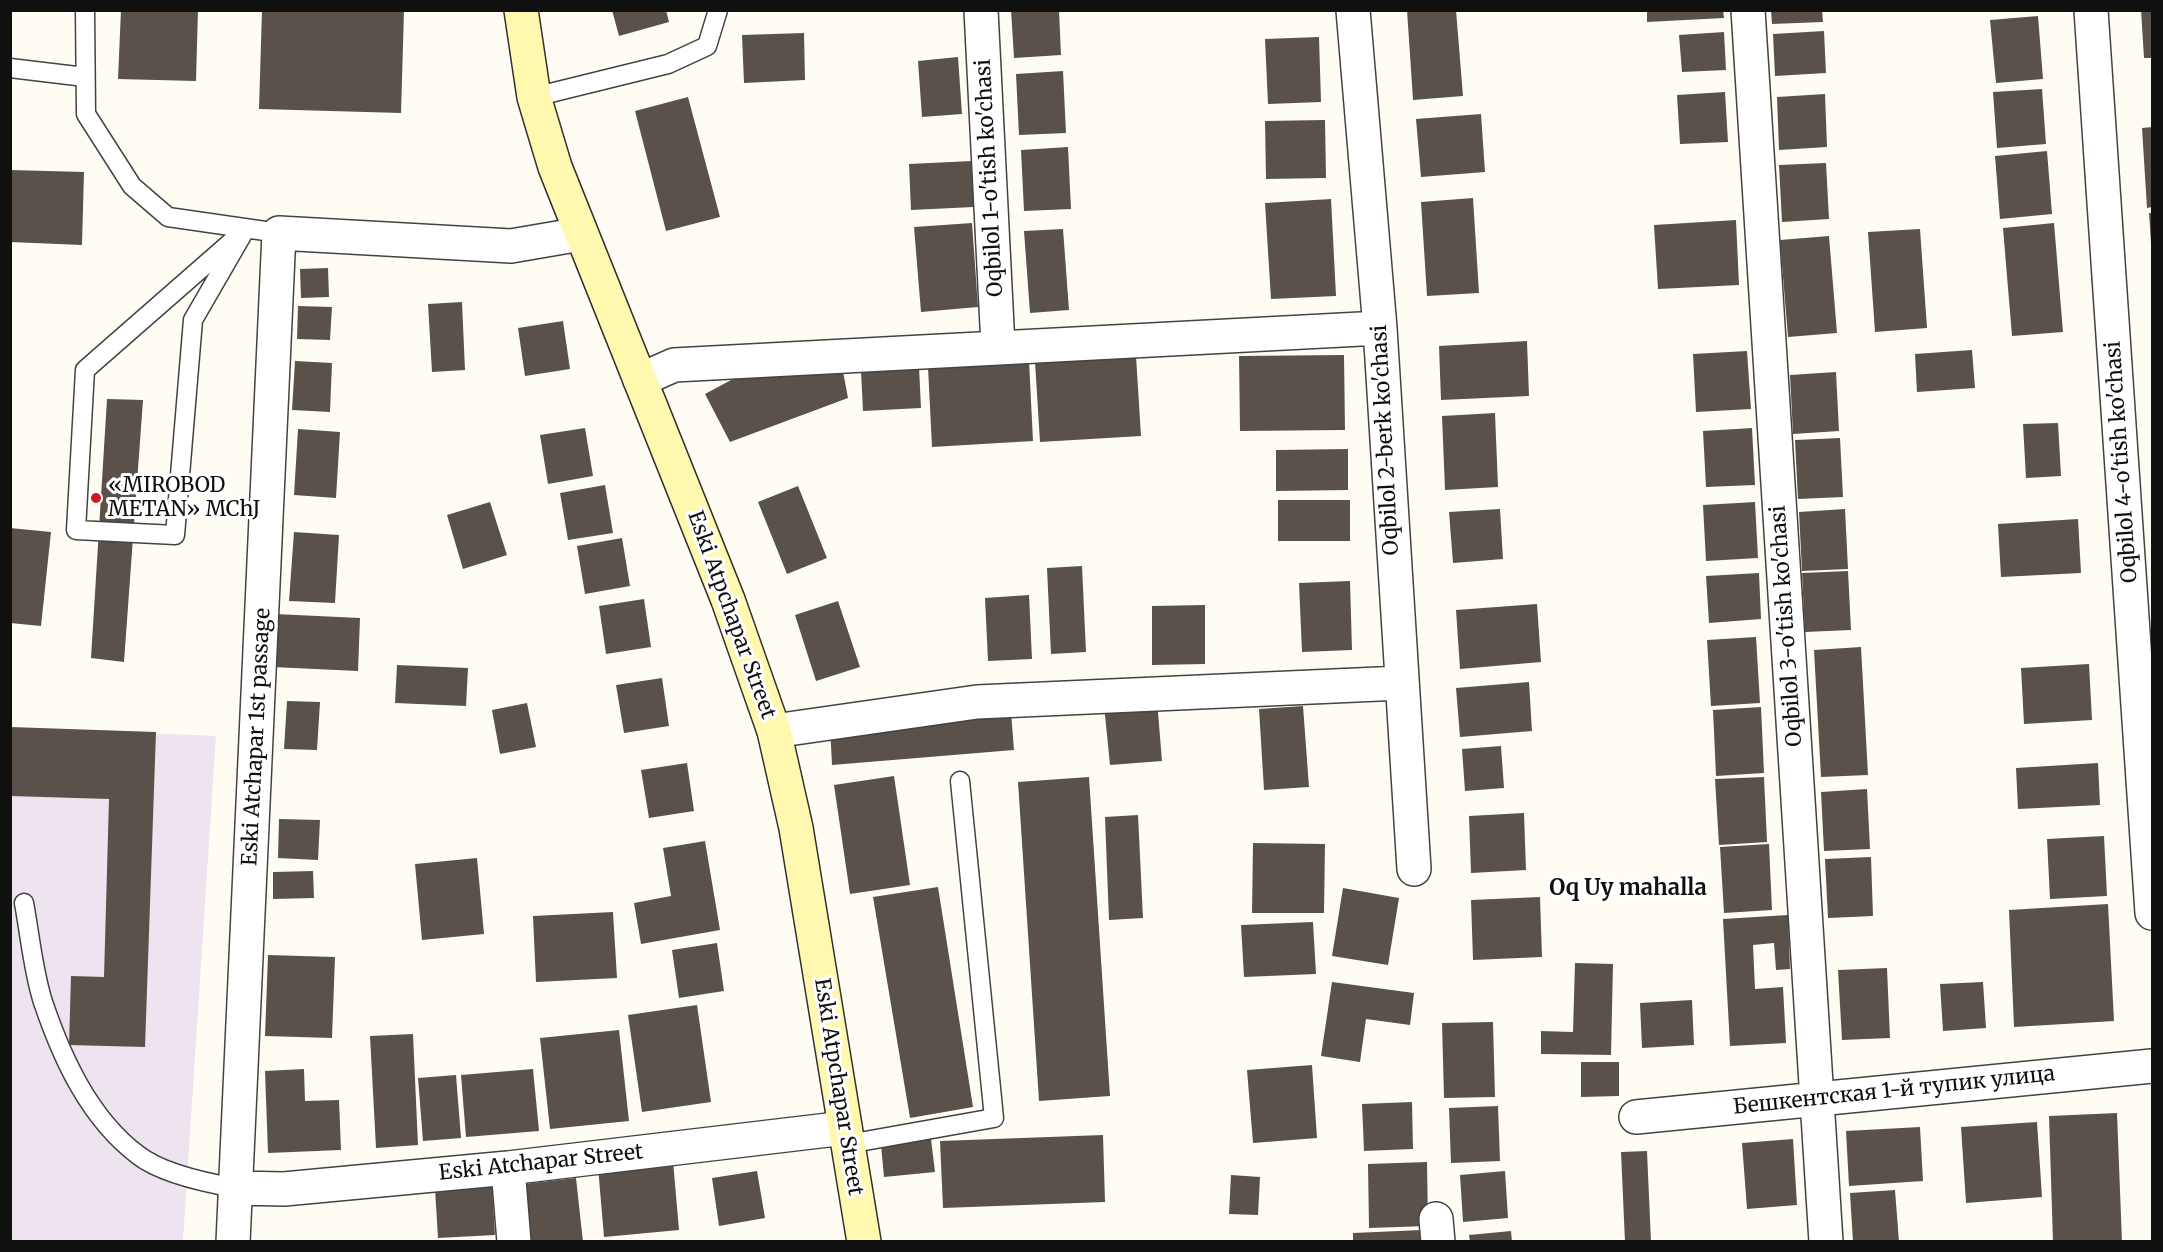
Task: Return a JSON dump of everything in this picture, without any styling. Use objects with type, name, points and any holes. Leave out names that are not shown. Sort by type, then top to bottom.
[{"type":"street","name":"Eski Atpchapar Street","points":[[521,10],[534,97],[555,167],[736,621],[774,731],[796,828],[864,1242]]},
{"type":"street","name":"Oqbilol 1-o'tish ko'chasi","points":[[981,10],[998,346]]},
{"type":"street","name":"Oqbilol 2-berk ko'chasi","points":[[1353,10],[1380,328],[1414,869]]},
{"type":"street","name":"Oqbilol 3-o'tish ko'chasi","points":[[1748,10],[1826,1242]]},
{"type":"street","name":"Oqbilol 4-o'tish ko'chasi","points":[[2091,10],[2152,913]]},
{"type":"street","points":[[279,233],[512,246],[581,234]]},
{"type":"street","name":"Eski Atchapar 1st passage","points":[[233,1242],[279,233]]},
{"type":"street","points":[[640,380],[674,365],[998,346],[1380,328]]},
{"type":"street","points":[[774,731],[977,702],[1401,683]]},
{"type":"street","name":"Бешкентская 1-й тупик улица","points":[[1636,1117],[2152,1066]]},
{"type":"street","name":"Eski Atchapar Street","points":[[236,1188],[284,1189],[846,1136]]},
{"type":"street","points":[[508,1168],[514,1242]]},
{"type":"lane","points":[[85,10],[86,114],[132,186],[168,217],[245,230],[279,233]]},
{"type":"lane","points":[[534,97],[668,64],[707,46],[718,10]]},
{"type":"lane","points":[[10,68],[85,77]]},
{"type":"lane","points":[[245,230],[193,320],[175,535],[76,530],[85,370],[245,230]]},
{"type":"lane","points":[[846,1136],[994,1118],[960,781]]},
{"type":"lane","points":[[24,903],[43,1000],[72,1072],[95,1112],[138,1156],[199,1181],[236,1188]]},
{"type":"shaded area","points":[[11,727],[216,736],[183,1241],[11,1242]]},
{"type":"building","points":[[121,10],[198,10],[196,81],[118,79]]},
{"type":"building","points":[[262,10],[404,10],[401,113],[259,109]]},
{"type":"building","points":[[612,10],[666,10],[669,22],[619,36]]},
{"type":"building","points":[[1011,10],[1059,10],[1061,55],[1014,58]]},
{"type":"building","points":[[1407,10],[1456,10],[1463,96],[1413,100]]},
{"type":"building","points":[[1647,10],[1723,10],[1724,18],[1647,22]]},
{"type":"building","points":[[1771,10],[1822,10],[1823,22],[1772,24]]},
{"type":"building","points":[[2141,10],[2152,10],[2152,58],[2144,58]]},
{"type":"building","points":[[2038,16],[2043,79],[1996,83],[1990,20]]},
{"type":"building","points":[[1824,31],[1826,73],[1775,76],[1773,34]]},
{"type":"building","points":[[1724,32],[1726,70],[1682,72],[1679,35]]},
{"type":"building","points":[[804,33],[805,80],[744,83],[742,35]]},
{"type":"building","points":[[1319,37],[1321,102],[1268,104],[1265,39]]},
{"type":"building","points":[[958,57],[962,114],[922,117],[918,61]]},
{"type":"building","points":[[1063,71],[1066,133],[1019,135],[1016,74]]},
{"type":"building","points":[[2042,89],[2046,144],[1997,148],[1993,92]]},
{"type":"building","points":[[1725,92],[1728,142],[1680,144],[1677,95]]},
{"type":"building","points":[[1825,94],[1827,147],[1779,150],[1777,97]]},
{"type":"building","points":[[688,97],[720,217],[666,231],[635,111]]},
{"type":"building","points":[[1481,114],[1485,172],[1421,177],[1416,119]]},
{"type":"building","points":[[1325,120],[1326,178],[1266,179],[1265,121]]},
{"type":"building","points":[[2152,127],[2152,207],[2147,208],[2142,128]]},
{"type":"building","points":[[1068,147],[1071,209],[1024,211],[1021,150]]},
{"type":"building","points":[[2047,151],[2052,214],[2000,219],[1995,156]]},
{"type":"building","points":[[972,161],[974,207],[911,210],[909,164]]},
{"type":"building","points":[[1826,163],[1829,219],[1782,222],[1779,165]]},
{"type":"building","points":[[10,170],[84,172],[82,245],[10,242]]},
{"type":"building","points":[[1473,198],[1479,293],[1427,296],[1421,202]]},
{"type":"building","points":[[1331,199],[1336,296],[1271,299],[1265,203]]},
{"type":"building","points":[[2149,213],[2152,213],[2152,243],[2151,243]]},
{"type":"building","points":[[1736,220],[1739,285],[1658,289],[1654,225]]},
{"type":"building","points":[[972,223],[978,307],[921,312],[914,227]]},
{"type":"building","points":[[2054,223],[2063,332],[2012,336],[2003,228]]},
{"type":"building","points":[[1063,229],[1069,310],[1030,313],[1024,231]]},
{"type":"building","points":[[1920,229],[1927,328],[1875,332],[1868,232]]},
{"type":"building","points":[[1829,236],[1837,333],[1788,337],[1780,240]]},
{"type":"building","points":[[328,268],[329,297],[301,298],[300,269]]},
{"type":"building","points":[[462,302],[465,370],[432,372],[428,304]]},
{"type":"building","points":[[298,306],[332,307],[330,340],[297,339]]},
{"type":"building","points":[[563,321],[570,369],[525,376],[518,328]]},
{"type":"building","points":[[1527,341],[1529,396],[1441,400],[1439,346]]},
{"type":"building","points":[[1972,350],[1975,388],[1917,392],[1915,354]]},
{"type":"building","points":[[1747,351],[1751,409],[1696,412],[1693,354]]},
{"type":"building","points":[[1344,355],[1345,430],[1240,431],[1239,356]]},
{"type":"building","points":[[1136,356],[1141,436],[1040,442],[1035,362]]},
{"type":"building","points":[[295,361],[332,363],[330,412],[292,410]]},
{"type":"building","points":[[1029,361],[1033,441],[932,447],[928,367]]},
{"type":"building","points":[[842,366],[848,398],[730,442],[705,394],[733,379]]},
{"type":"building","points":[[919,367],[921,408],[863,411],[861,371]]},
{"type":"building","points":[[1836,372],[1839,431],[1793,434],[1790,375]]},
{"type":"building","points":[[107,399],[143,400],[124,662],[91,658]]},
{"type":"building","points":[[1495,413],[1498,487],[1445,490],[1442,416]]},
{"type":"building","points":[[2058,423],[2061,476],[2026,478],[2023,424]]},
{"type":"building","points":[[585,428],[593,476],[548,484],[540,435]]},
{"type":"building","points":[[1752,428],[1755,485],[1706,487],[1703,431]]},
{"type":"building","points":[[298,429],[340,432],[336,498],[294,495]]},
{"type":"building","points":[[1840,438],[1843,497],[1798,499],[1795,440]]},
{"type":"building","points":[[1348,449],[1348,490],[1276,491],[1276,450]]},
{"type":"building","points":[[605,485],[613,533],[568,540],[560,493]]},
{"type":"building","points":[[798,486],[827,558],[787,574],[758,502]]},
{"type":"building","points":[[1278,500],[1350,500],[1350,541],[1278,541]]},
{"type":"building","points":[[490,502],[507,555],[463,569],[447,515]]},
{"type":"building","points":[[1755,502],[1758,558],[1706,561],[1703,505]]},
{"type":"building","points":[[1500,509],[1503,559],[1453,563],[1449,512]]},
{"type":"building","points":[[1845,509],[1848,569],[1802,571],[1799,512]]},
{"type":"building","points":[[2078,519],[2081,573],[2001,577],[1998,524]]},
{"type":"building","points":[[10,528],[51,532],[41,626],[10,623]]},
{"type":"building","points":[[294,532],[339,535],[335,603],[289,601]]},
{"type":"building","points":[[622,538],[630,586],[585,594],[577,546]]},
{"type":"building","points":[[1082,566],[1086,652],[1051,654],[1047,568]]},
{"type":"building","points":[[1848,571],[1851,630],[1805,632],[1802,573]]},
{"type":"building","points":[[1759,573],[1761,619],[1709,623],[1706,576]]},
{"type":"building","points":[[1350,581],[1352,650],[1302,652],[1299,583]]},
{"type":"building","points":[[1029,595],[1032,659],[988,661],[985,598]]},
{"type":"building","points":[[644,599],[651,647],[606,654],[599,606]]},
{"type":"building","points":[[838,601],[860,667],[816,681],[795,615]]},
{"type":"building","points":[[1537,604],[1541,662],[1460,669],[1456,610]]},
{"type":"building","points":[[1205,605],[1205,664],[1152,665],[1152,606]]},
{"type":"building","points":[[275,614],[360,618],[358,671],[272,667]]},
{"type":"building","points":[[1756,637],[1760,703],[1711,706],[1707,640]]},
{"type":"building","points":[[1861,647],[1868,775],[1821,777],[1814,650]]},
{"type":"building","points":[[2089,664],[2092,720],[2024,724],[2021,668]]},
{"type":"building","points":[[397,665],[468,668],[466,706],[395,703]]},
{"type":"building","points":[[662,678],[669,726],[624,733],[616,685]]},
{"type":"building","points":[[1529,682],[1532,731],[1460,737],[1456,688]]},
{"type":"building","points":[[1157,700],[1162,761],[1110,765],[1104,705]]},
{"type":"building","points":[[287,701],[320,702],[317,750],[284,749]]},
{"type":"building","points":[[527,703],[536,747],[500,754],[492,710]]},
{"type":"building","points":[[1303,706],[1309,787],[1264,790],[1259,709]]},
{"type":"building","points":[[1761,707],[1764,773],[1716,776],[1713,710]]},
{"type":"building","points":[[1011,712],[1014,750],[832,765],[830,726]]},
{"type":"building","points":[[10,727],[156,732],[145,1047],[69,1045],[71,976],[104,977],[109,799],[10,796]]},
{"type":"building","points":[[1501,746],[1504,788],[1465,791],[1462,749]]},
{"type":"building","points":[[687,763],[694,811],[649,818],[641,770]]},
{"type":"building","points":[[2098,763],[2100,805],[2018,809],[2016,768]]},
{"type":"building","points":[[894,776],[910,885],[850,894],[834,785]]},
{"type":"building","points":[[1089,777],[1110,1096],[1039,1101],[1018,782]]},
{"type":"building","points":[[1764,777],[1767,842],[1719,845],[1715,779]]},
{"type":"building","points":[[1867,789],[1870,849],[1824,851],[1821,792]]},
{"type":"building","points":[[1524,813],[1526,870],[1471,873],[1469,816]]},
{"type":"building","points":[[1138,815],[1143,918],[1109,920],[1105,817]]},
{"type":"building","points":[[279,819],[320,820],[318,860],[278,858]]},
{"type":"building","points":[[2104,836],[2107,896],[2050,899],[2047,839]]},
{"type":"building","points":[[705,841],[720,930],[641,944],[634,903],[671,896],[663,848]]},
{"type":"building","points":[[1253,843],[1325,844],[1324,913],[1252,913]]},
{"type":"building","points":[[1769,844],[1772,910],[1724,913],[1720,847]]},
{"type":"building","points":[[1871,857],[1873,916],[1828,918],[1825,859]]},
{"type":"building","points":[[477,858],[484,934],[422,940],[415,864]]},
{"type":"building","points":[[313,871],[314,898],[273,899],[273,872]]},
{"type":"building","points":[[938,887],[973,1107],[910,1118],[873,897]]},
{"type":"building","points":[[1343,888],[1399,898],[1388,965],[1332,956]]},
{"type":"building","points":[[1540,897],[1542,957],[1473,960],[1471,900]]},
{"type":"building","points":[[2108,904],[2114,1021],[2014,1027],[2009,910]]},
{"type":"building","points":[[613,912],[617,978],[536,982],[533,916]]},
{"type":"building","points":[[1788,915],[1790,969],[1776,970],[1774,943],[1753,945],[1755,989],[1783,987],[1786,1043],[1730,1046],[1723,919]]},
{"type":"building","points":[[1313,922],[1316,974],[1244,977],[1241,925]]},
{"type":"building","points":[[717,943],[724,991],[679,998],[672,950]]},
{"type":"building","points":[[268,955],[335,957],[332,1038],[265,1036]]},
{"type":"building","points":[[1575,963],[1613,964],[1611,1055],[1541,1054],[1541,1031],[1573,1032]]},
{"type":"building","points":[[1887,968],[1890,1038],[1842,1040],[1838,970]]},
{"type":"building","points":[[1332,982],[1414,993],[1410,1025],[1366,1019],[1360,1062],[1321,1056]]},
{"type":"building","points":[[1983,982],[1986,1028],[1943,1031],[1940,984]]},
{"type":"building","points":[[1692,1000],[1694,1045],[1642,1048],[1640,1003]]},
{"type":"building","points":[[697,1005],[711,1102],[642,1112],[628,1015]]},
{"type":"building","points":[[1493,1022],[1495,1097],[1444,1098],[1442,1023]]},
{"type":"building","points":[[619,1030],[629,1121],[550,1129],[540,1038]]},
{"type":"building","points":[[413,1034],[418,1145],[376,1148],[370,1036]]},
{"type":"building","points":[[1581,1062],[1619,1062],[1619,1096],[1581,1097]]},
{"type":"building","points":[[1312,1065],[1317,1138],[1253,1143],[1247,1070]]},
{"type":"building","points":[[304,1069],[305,1101],[339,1100],[341,1150],[268,1153],[265,1071]]},
{"type":"building","points":[[533,1069],[539,1131],[466,1137],[461,1075]]},
{"type":"building","points":[[456,1075],[461,1138],[423,1141],[418,1078]]},
{"type":"building","points":[[1412,1102],[1413,1149],[1364,1151],[1362,1104]]},
{"type":"building","points":[[1498,1106],[1500,1161],[1451,1163],[1449,1108]]},
{"type":"building","points":[[2117,1113],[2122,1242],[2053,1242],[2049,1116]]},
{"type":"building","points":[[2037,1122],[2042,1197],[1966,1203],[1961,1127]]},
{"type":"building","points":[[1920,1127],[1923,1181],[1849,1186],[1846,1131]]},
{"type":"building","points":[[1103,1135],[1105,1202],[943,1208],[940,1141]]},
{"type":"building","points":[[931,1139],[935,1172],[884,1177],[881,1145]]},
{"type":"building","points":[[1793,1139],[1797,1205],[1747,1209],[1742,1143]]},
{"type":"building","points":[[1647,1151],[1651,1242],[1625,1242],[1621,1152]]},
{"type":"building","points":[[673,1161],[679,1230],[604,1237],[598,1167]]},
{"type":"building","points":[[1427,1162],[1428,1226],[1369,1228],[1368,1164]]},
{"type":"building","points":[[757,1171],[765,1218],[719,1226],[712,1178]]},
{"type":"building","points":[[1505,1171],[1508,1218],[1463,1222],[1460,1175]]},
{"type":"building","points":[[1231,1175],[1260,1177],[1258,1215],[1229,1214]]},
{"type":"building","points":[[576,1178],[583,1242],[530,1242],[524,1184]]},
{"type":"building","points":[[492,1186],[495,1235],[438,1238],[435,1189]]},
{"type":"building","points":[[1895,1190],[1899,1242],[1853,1242],[1850,1193]]},
{"type":"building","points":[[1422,1230],[1422,1242],[1353,1242],[1353,1233]]},
{"type":"building","points":[[1511,1231],[1512,1242],[1470,1242],[1469,1235]]},
{"type":"place","name":"«MIROBOD METAN» MChJ","points":[[96,498]]},
{"type":"district","name":"Oq Uy mahalla","points":[[1628,889]]}]
